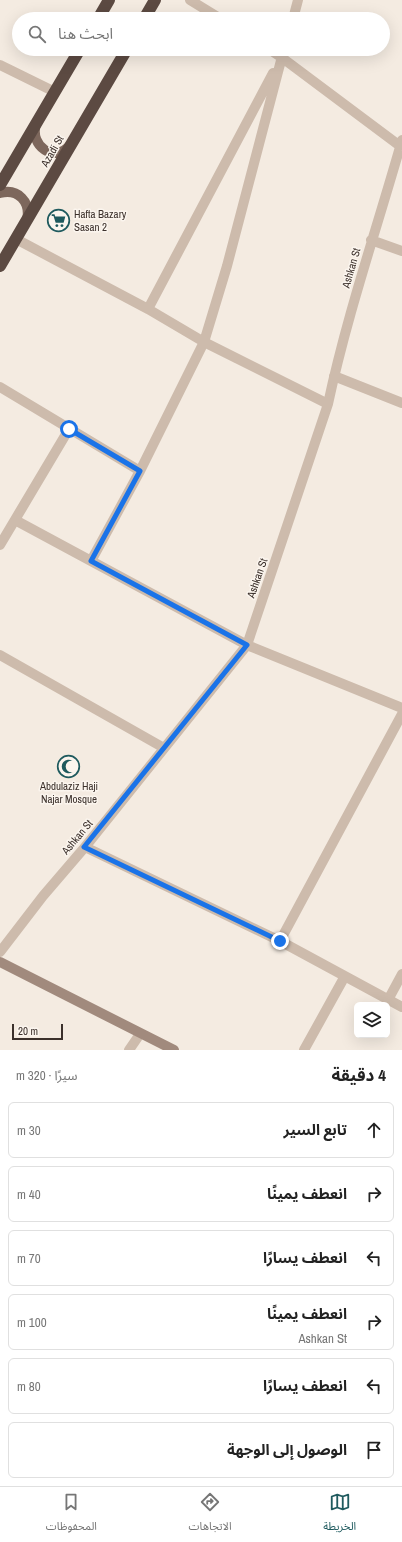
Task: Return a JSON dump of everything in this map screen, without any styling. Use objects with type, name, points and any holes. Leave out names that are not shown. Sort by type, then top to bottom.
[{"type":"highway","points":[[102,12],[109,0]]},
{"type":"highway","points":[[148,12],[155,0]]},
{"type":"highway","points":[[0,185],[76,56]]},
{"type":"highway","name":"Azadi St","points":[[0,266],[123,56]]},
{"type":"main road","points":[[37,122],[34,130],[35,138],[39,145],[45,150],[53,153],[61,152],[68,148],[73,142]]},
{"type":"main road","points":[[0,193],[12,192],[19,195],[24,200],[28,206],[29,213],[27,220]]},
{"type":"street","points":[[190,0],[210,12]]},
{"type":"street","points":[[295,12],[298,0]]},
{"type":"street","points":[[148,309],[281,56]]},
{"type":"street","points":[[91,561],[140,471],[204,342],[227,266],[282,56]]},
{"type":"street","points":[[287,56],[401,143]]},
{"type":"street","points":[[0,65],[54,92]]},
{"type":"street","name":"Ashkan St","points":[[0,952],[43,896],[247,645],[328,404],[334,376],[371,240],[401,143]]},
{"type":"street","points":[[16,239],[148,309],[204,342],[328,404]]},
{"type":"street","points":[[371,240],[402,251]]},
{"type":"street","points":[[334,376],[402,403]]},
{"type":"street","points":[[0,387],[140,471]]},
{"type":"street","points":[[0,545],[69,429]]},
{"type":"street","points":[[15,520],[247,645],[402,708]]},
{"type":"street","points":[[0,655],[164,748]]},
{"type":"street","points":[[280,941],[402,714]]},
{"type":"street","points":[[84,847],[280,941],[402,1007]]},
{"type":"street","points":[[0,962],[174,1050]]},
{"type":"street","points":[[388,1000],[402,974]]},
{"type":"street","points":[[304,1050],[345,976]]},
{"type":"street","points":[[129,1050],[140,1034]]},
{"type":"place","name":"Hafta Bazary Sasan 2","points":[[59,220]]},
{"type":"place","name":"Abdulaziz Haji Najar Mosque","points":[[69,766]]},
{"type":"route","points":[[69,429],[140,471],[91,561],[247,645],[84,847],[280,941]]}]
